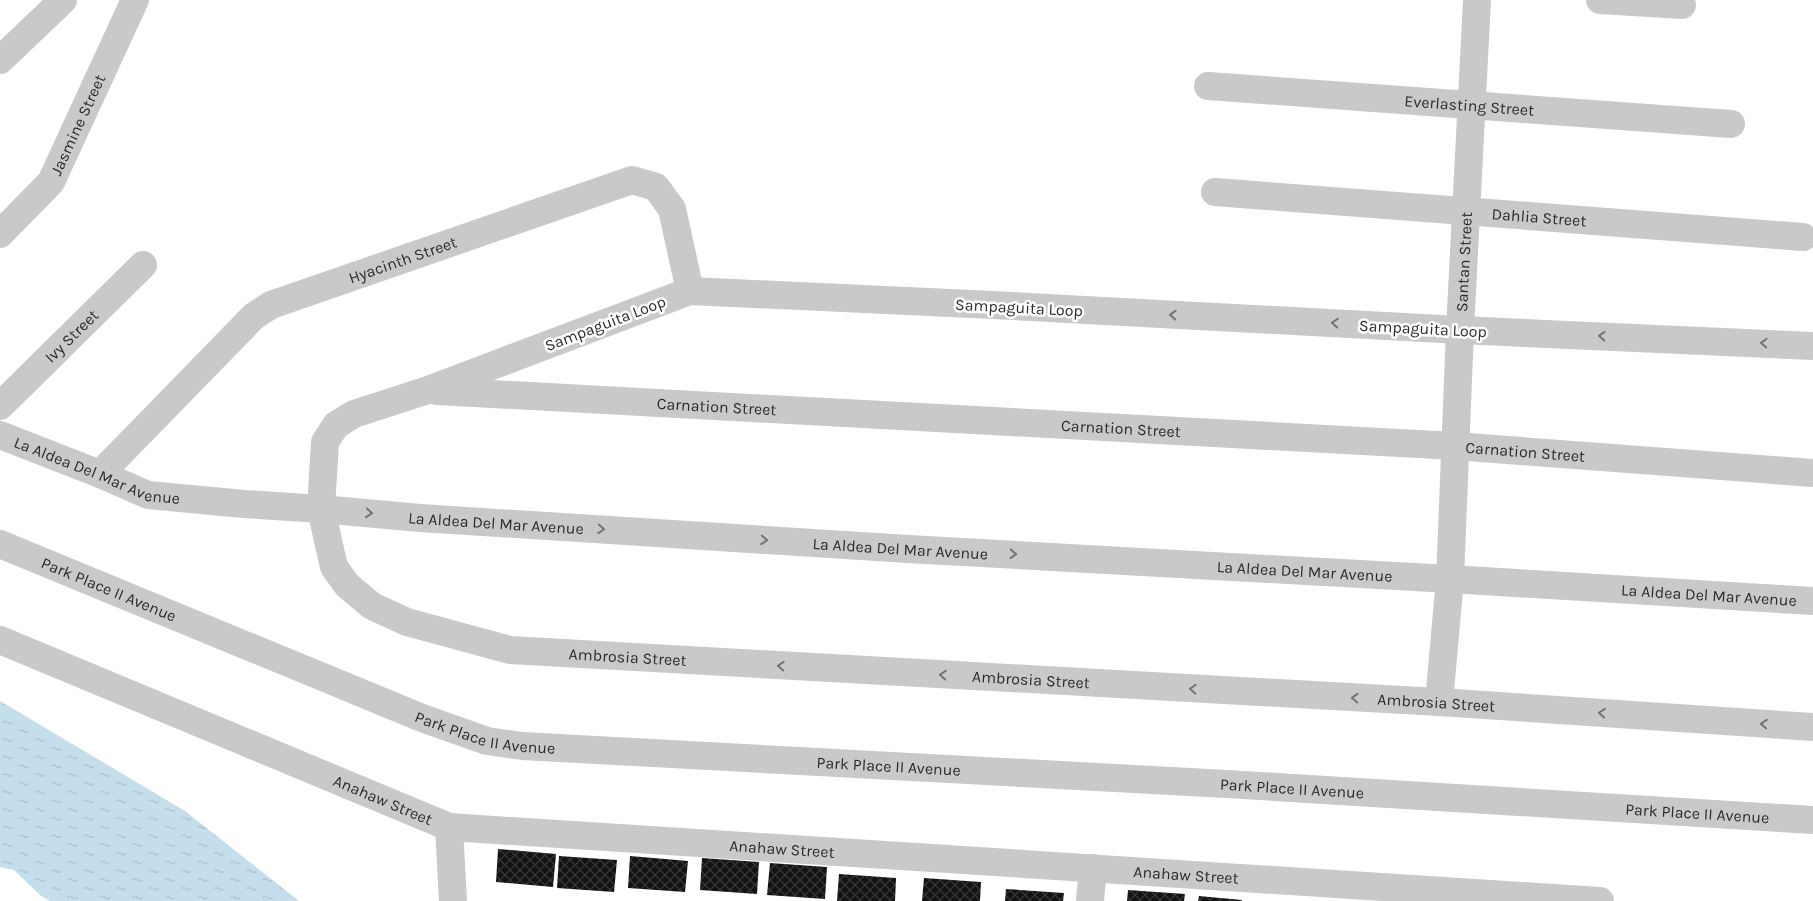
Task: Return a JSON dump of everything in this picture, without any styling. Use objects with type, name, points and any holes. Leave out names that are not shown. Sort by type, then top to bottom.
[{"type":"street","points":[[0,60],[63,0]]},
{"type":"street","name":"Jasmine Street","points":[[0,234],[51,182],[135,0]]},
{"type":"street","name":"Santan Street","points":[[1439,702],[1450,578],[1460,330],[1477,0]]},
{"type":"street","points":[[1600,0],[1682,5]]},
{"type":"street","name":"Everlasting Street","points":[[1208,86],[1731,124]]},
{"type":"street","name":"Hyacinth Street","points":[[100,474],[254,316],[271,305],[632,180],[656,187],[672,209],[690,291]]},
{"type":"street","name":"Dahlia Street","points":[[1215,192],[1803,237]]},
{"type":"street","name":"Ivy Street","points":[[0,406],[143,265]]},
{"type":"street","name":"Sampaguita Loop","points":[[321,509],[325,442],[336,426],[354,414],[428,390],[690,291],[1813,346]]},
{"type":"street","name":"Carnation Street","points":[[428,390],[1455,446],[1813,473]]},
{"type":"street","name":"La Aldea Del Mar Avenue","points":[[0,435],[148,495],[244,504],[420,518],[918,549],[1450,578],[1813,601]]},
{"type":"street","name":"Ambrosia Street","points":[[321,509],[334,567],[347,585],[372,606],[407,622],[510,650],[1439,702],[1813,727]]},
{"type":"street","name":"Park Place II Avenue","points":[[0,544],[422,718],[487,741],[522,746],[1236,785],[1813,820]]},
{"type":"street","name":"Anahaw Street","points":[[0,640],[449,827],[1600,901]]},
{"type":"street","points":[[449,827],[453,901]]},
{"type":"street","points":[[1090,901],[1093,868]]},
{"type":"water","points":[[0,701],[185,811],[299,901],[50,901],[40,895],[14,870],[0,867]]},
{"type":"building","points":[[498,849],[556,854],[553,887],[496,882]]},
{"type":"building","points":[[559,856],[617,860],[614,892],[557,888]]},
{"type":"building","points":[[630,856],[688,861],[685,892],[628,888]]},
{"type":"building","points":[[702,858],[759,862],[757,894],[700,890]]},
{"type":"building","points":[[770,863],[827,867],[825,899],[767,895]]},
{"type":"building","points":[[839,874],[896,878],[895,901],[837,901]]},
{"type":"building","points":[[924,878],[981,882],[980,901],[922,901]]},
{"type":"building","points":[[1006,889],[1064,893],[1063,901],[1005,901]]},
{"type":"building","points":[[1128,890],[1185,894],[1184,901],[1127,901]]},
{"type":"building","points":[[1199,896],[1242,900],[1242,901],[1198,901]]}]
